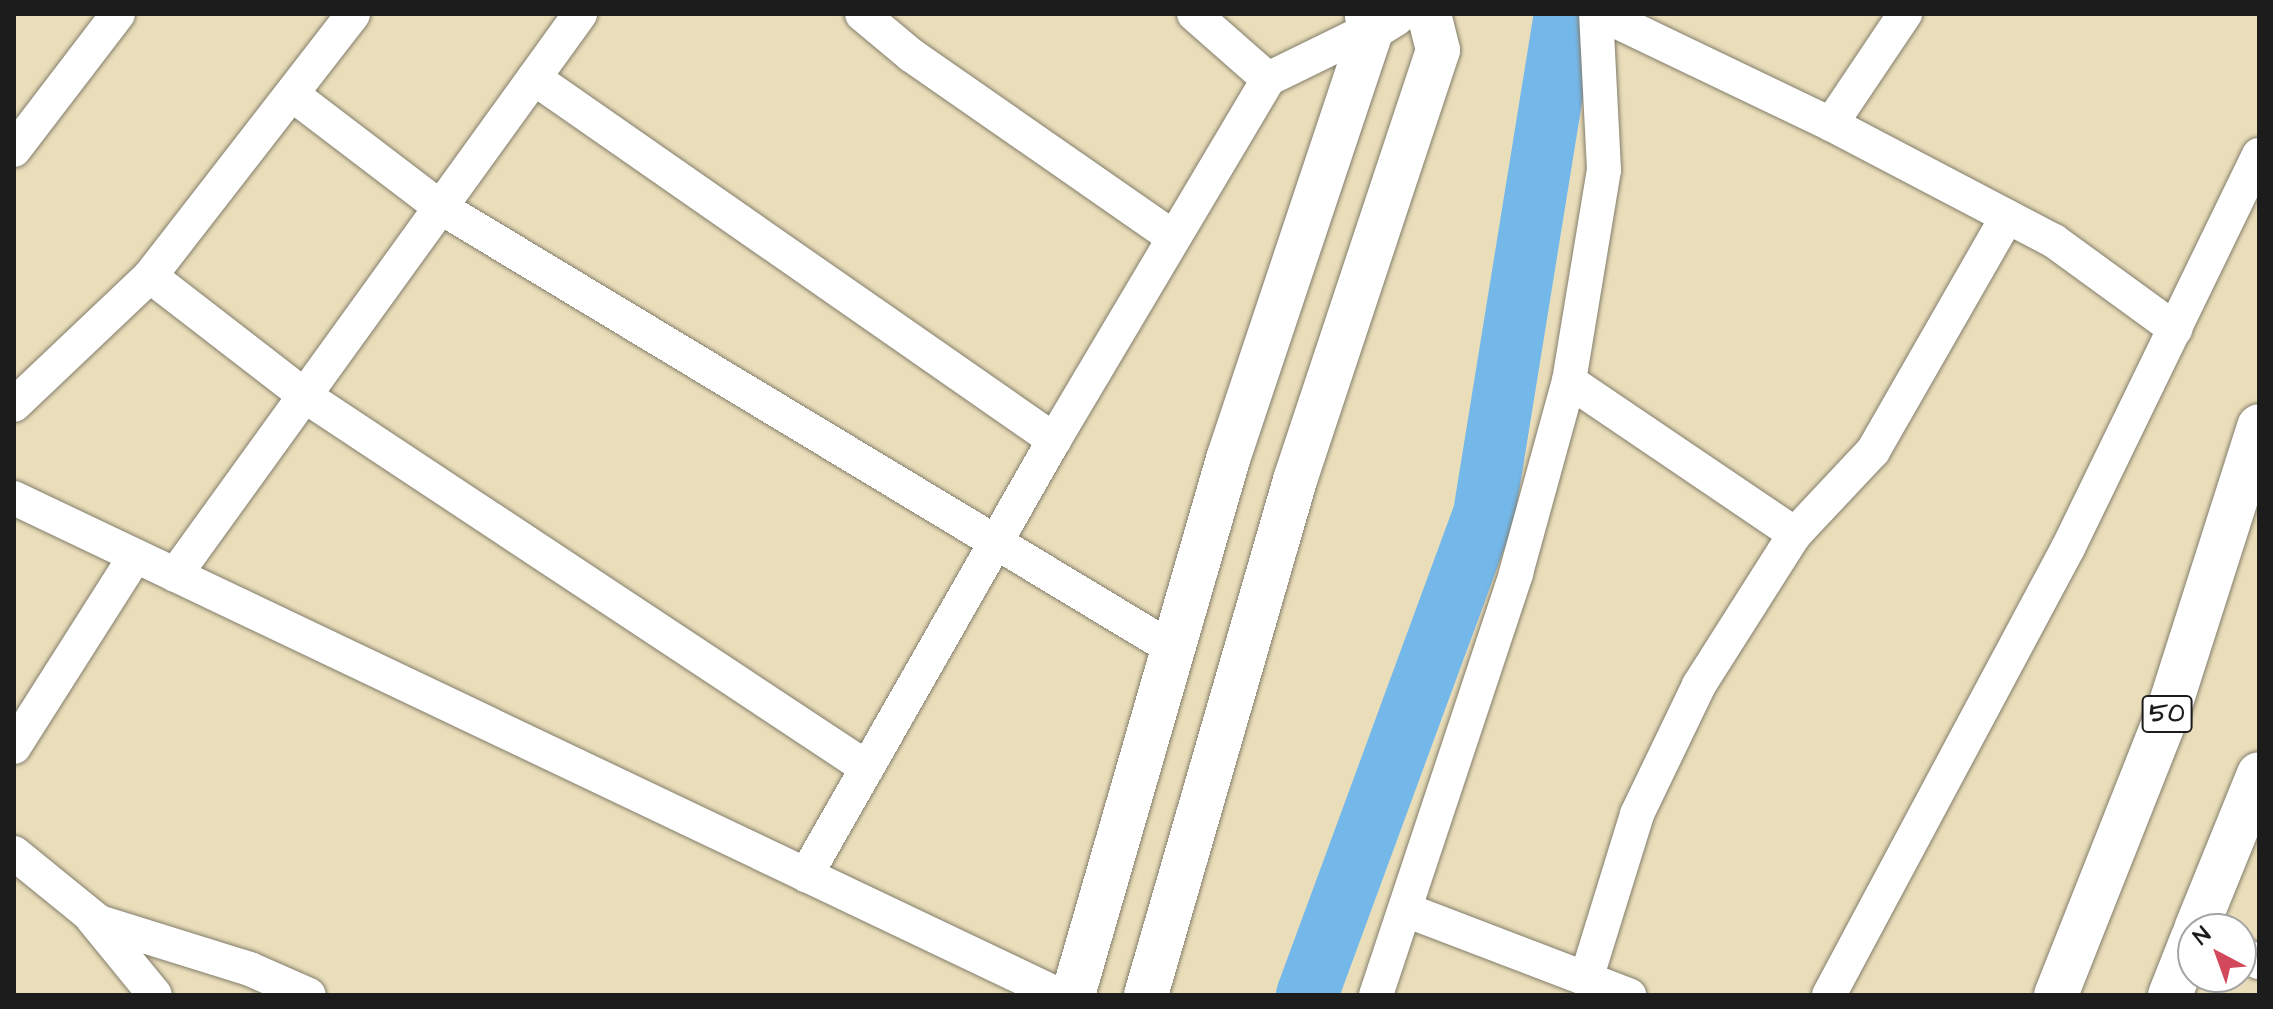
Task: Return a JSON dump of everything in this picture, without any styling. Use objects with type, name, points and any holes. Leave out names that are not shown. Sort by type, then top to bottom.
[{"type":"main road","points":[[1146,995],[1295,480],[1438,50],[1429,14]]},
{"type":"main road","points":[[1073,995],[1228,459],[1375,19]]},
{"type":"main road","name":"50","points":[[2056,995],[2168,712],[2259,426]]},
{"type":"main road","points":[[2203,913],[2259,774]]},
{"type":"street","points":[[14,150],[118,14]]},
{"type":"street","points":[[14,405],[150,276],[353,14]]},
{"type":"street","points":[[175,575],[580,14]]},
{"type":"street","points":[[862,14],[911,55],[1171,236]]},
{"type":"street","points":[[1194,14],[1268,79]]},
{"type":"street","points":[[1376,995],[1516,573],[1569,381],[1604,170],[1598,14],[1831,124],[2054,241],[2175,329]]},
{"type":"street","points":[[1831,124],[1905,14]]},
{"type":"street","points":[[806,875],[1171,236],[1268,79],[1375,19]]},
{"type":"street","points":[[534,78],[1054,440]]},
{"type":"street","points":[[293,95],[440,207],[994,545],[1173,649]]},
{"type":"street","points":[[1829,995],[2068,548],[2259,155]]},
{"type":"street","points":[[1587,976],[1637,814],[1699,685],[1795,534],[1873,451],[2007,217]]},
{"type":"street","points":[[150,276],[305,396],[867,768]]},
{"type":"street","points":[[1569,381],[1795,534]]},
{"type":"street","points":[[14,498],[1059,995]]},
{"type":"street","points":[[14,747],[135,556]]},
{"type":"street","points":[[14,853],[99,922],[250,969],[309,995]]},
{"type":"street","points":[[1406,910],[1587,976],[1629,995]]},
{"type":"street","points":[[86,911],[155,995]]},
{"type":"waterway","points":[[1307,995],[1484,514],[1565,14]]}]
